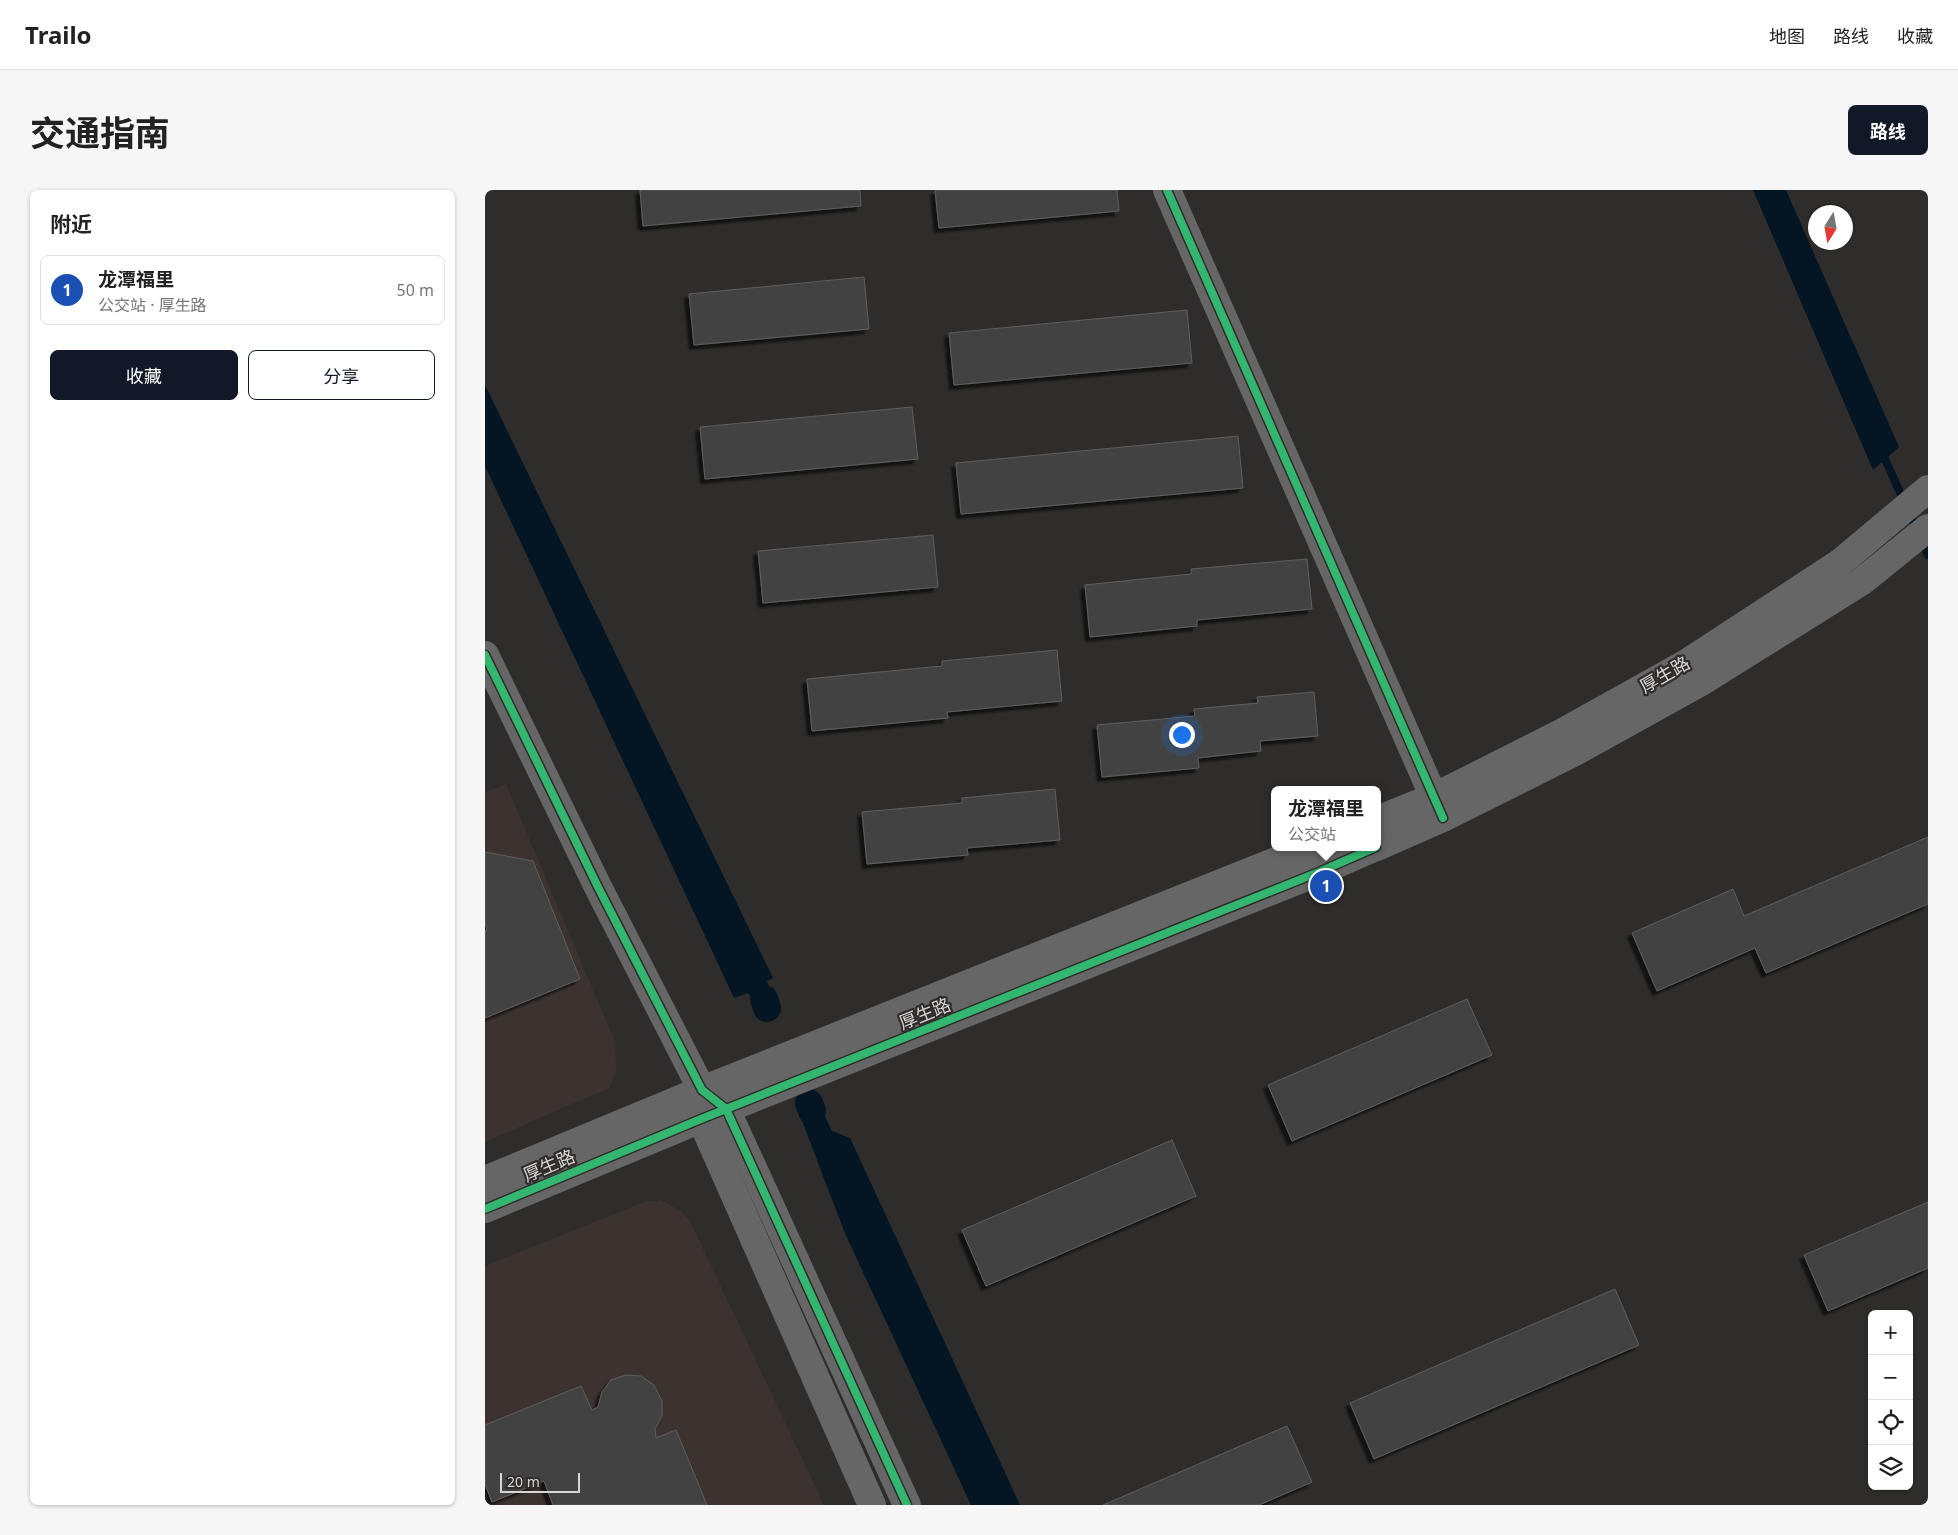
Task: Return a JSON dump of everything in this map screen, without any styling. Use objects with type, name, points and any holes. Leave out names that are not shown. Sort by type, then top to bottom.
[{"type":"street","points":[[1167,190],[1438,807]]},
{"type":"street","name":"厚生路","points":[[1381,844],[1438,807],[1563,732],[1685,664],[1841,562],[1928,489]]},
{"type":"street","name":"厚生路","points":[[1381,819],[1438,807],[1575,752],[1703,681],[1861,582],[1928,528]]},
{"type":"street","points":[[485,655],[598,887],[702,1090],[907,1505]]},
{"type":"street","name":"厚生路","points":[[485,1180],[702,1090],[1301,851]]},
{"type":"street","name":"厚生路","points":[[485,1209],[713,1114],[1300,880],[1368,851]]},
{"type":"street","points":[[713,1114],[872,1505]]},
{"type":"shaded area","points":[[506,784],[615,1042],[616,1073],[609,1088],[485,1142],[485,793]]},
{"type":"shaded area","points":[[661,1200],[682,1212],[690,1221],[824,1505],[485,1505],[485,1266],[644,1202]]},
{"type":"water","points":[[1753,190],[1786,190],[1808,240],[1808,250],[1812,250],[1899,447],[1873,470]]},
{"type":"water","points":[[485,385],[773,978],[767,981],[772,994],[756,1004],[748,993],[734,998],[485,466]]},
{"type":"water","points":[[820,1106],[832,1131],[850,1138],[1020,1505],[971,1505],[844,1231],[801,1118]]},
{"type":"building","points":[[640,190],[860,190],[861,206],[643,226]]},
{"type":"building","points":[[935,190],[1117,190],[1119,211],[939,228]]},
{"type":"building","points":[[864,277],[869,329],[694,345],[689,294]]},
{"type":"building","points":[[1187,310],[1192,363],[954,385],[949,333]]},
{"type":"building","points":[[912,407],[918,459],[705,479],[700,427]]},
{"type":"building","points":[[1238,436],[1243,488],[961,514],[956,463]]},
{"type":"building","points":[[933,535],[938,587],[763,603],[758,551]]},
{"type":"building","points":[[1307,559],[1312,609],[1197,620],[1197,626],[1090,637],[1085,585],[1191,574],[1191,569]]},
{"type":"building","points":[[1057,650],[1062,701],[947,712],[948,718],[812,731],[807,679],[942,666],[942,661]]},
{"type":"building","points":[[1314,692],[1318,736],[1260,741],[1261,751],[1198,758],[1199,768],[1102,777],[1097,725],[1195,716],[1194,709],[1258,703],[1257,697]]},
{"type":"building","points":[[1055,789],[1060,840],[967,848],[968,855],[867,864],[862,812],[962,803],[962,798]]},
{"type":"building","points":[[1928,837],[1928,904],[1766,973],[1755,948],[1657,991],[1632,933],[1733,889],[1744,916]]},
{"type":"building","points":[[485,852],[533,861],[580,979],[485,1018],[485,931],[487,930],[485,923]]},
{"type":"building","points":[[1467,999],[1492,1055],[1292,1141],[1268,1085]]},
{"type":"building","points":[[1172,1140],[1196,1196],[986,1286],[962,1230]]},
{"type":"building","points":[[1928,1202],[1928,1268],[1828,1311],[1804,1255]]},
{"type":"building","points":[[1615,1289],[1639,1345],[1374,1459],[1350,1403]]},
{"type":"building","points":[[626,1375],[641,1376],[654,1385],[662,1401],[662,1416],[655,1429],[656,1438],[676,1430],[707,1505],[553,1505],[544,1481],[492,1502],[485,1484],[485,1425],[581,1386],[592,1410],[598,1407],[602,1392],[611,1380]]},
{"type":"building","points":[[1287,1426],[1312,1482],[1259,1505],[1103,1505]]},
{"type":"waterway","points":[[1881,450],[1928,555]]},
{"type":"waterway","points":[[764,999],[767,1008]]},
{"type":"waterway","points":[[809,1103],[812,1111]]},
{"type":"cycle path","points":[[1167,190],[1443,818]]},
{"type":"cycle path","points":[[485,655],[598,887],[702,1090],[726,1109],[907,1505]]},
{"type":"cycle path","points":[[485,1209],[701,1119],[1319,872],[1367,851]]},
{"type":"place","name":"龙潭福里","points":[[1326,886]]}]
